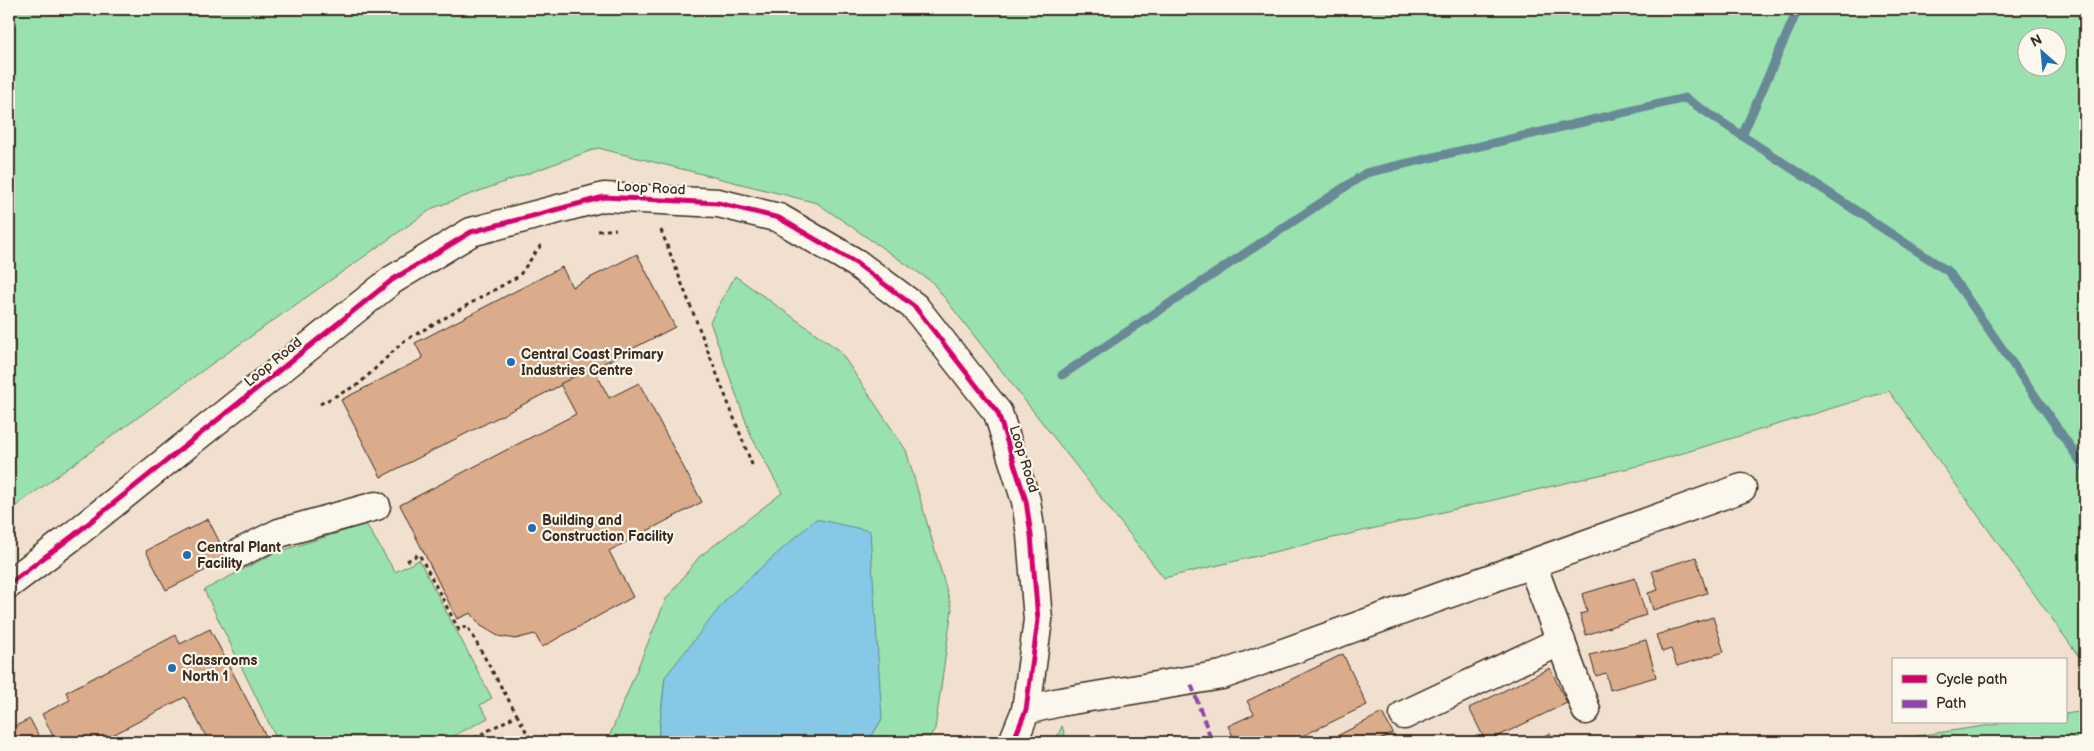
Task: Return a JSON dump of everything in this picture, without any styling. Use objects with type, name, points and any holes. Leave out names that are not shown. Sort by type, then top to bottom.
[{"type":"street","name":"Loop Road","points":[[9,584],[104,511],[392,280],[471,232],[604,197],[718,204],[779,218],[856,263],[915,307],[998,413],[1026,501],[1031,535],[1038,620],[1026,710],[1013,742]]},
{"type":"street","points":[[1026,710],[1060,702],[1222,675],[1742,488]]},
{"type":"street","points":[[237,554],[279,533],[376,506]]},
{"type":"street","points":[[1532,564],[1586,710]]},
{"type":"street","points":[[1404,715],[1561,641]]},
{"type":"path","points":[[659,225],[753,467]]},
{"type":"path","points":[[594,231],[622,228]]},
{"type":"path","points":[[320,404],[359,384],[404,341],[519,276],[542,244]]},
{"type":"path","points":[[407,561],[419,554],[459,630],[467,626],[532,742]]},
{"type":"path","points":[[466,742],[516,715]]},
{"type":"shaded area","points":[[598,148],[817,203],[932,282],[992,354],[1164,578],[1650,463],[1889,391],[2085,665],[2085,711],[2066,714],[2066,658],[1892,658],[1892,724],[1998,724],[1876,742],[9,742],[9,511],[206,368],[433,208]]},
{"type":"green space","points":[[9,9],[2085,9],[2085,665],[1889,391],[1650,463],[1164,578],[932,282],[817,203],[598,148],[433,208],[206,368],[9,511]]},
{"type":"green space","points":[[735,276],[839,350],[906,450],[952,609],[935,729],[926,742],[868,742],[882,719],[665,677],[658,742],[607,742],[666,599],[699,557],[782,493],[751,436],[710,322]]},
{"type":"green space","points":[[366,524],[395,572],[419,560],[492,698],[480,705],[488,718],[442,742],[278,742],[204,590],[274,553]]},
{"type":"green space","points":[[2085,711],[2085,742],[1876,742],[1998,724],[2066,724],[2066,714]]},
{"type":"green space","points":[[1062,726],[1067,742],[1055,742]]},
{"type":"water","points":[[816,519],[870,531],[882,719],[868,742],[658,742],[665,677],[728,597]]},
{"type":"building","name":"Central Coast Primary Industries Centre","points":[[637,254],[675,327],[381,477],[341,400],[423,358],[415,343],[562,267],[572,287]]},
{"type":"building","name":"Building and Construction Facility","points":[[593,367],[609,398],[639,383],[702,502],[609,551],[633,597],[542,647],[535,634],[515,639],[498,636],[481,626],[471,613],[457,619],[400,505],[576,414],[560,384]]},
{"type":"building","name":"Central Plant Facility","points":[[208,519],[228,559],[166,590],[146,551]]},
{"type":"building","points":[[1696,557],[1707,593],[1653,610],[1648,593],[1658,590],[1652,571]]},
{"type":"building","points":[[1635,578],[1646,615],[1586,635],[1580,614],[1587,612],[1582,594]]},
{"type":"building","points":[[1713,617],[1724,652],[1677,666],[1671,649],[1662,652],[1656,635]]},
{"type":"building","name":"Classrooms North 1","points":[[210,629],[269,742],[209,742],[185,697],[109,737],[112,742],[56,742],[42,714],[70,700],[66,692],[176,635],[180,644]]},
{"type":"building","points":[[1646,640],[1656,677],[1610,690],[1606,673],[1596,676],[1590,655]]},
{"type":"building","points":[[1343,654],[1367,705],[1290,742],[1236,742],[1228,726],[1254,714],[1247,701]]},
{"type":"building","points":[[1550,668],[1567,703],[1486,742],[1469,708]]},
{"type":"building","points":[[1382,713],[1393,733],[1375,742],[1325,742]]},
{"type":"building","points":[[30,719],[42,742],[9,742],[9,729]]},
{"type":"building","points":[[1550,733],[1555,742],[1532,742]]},
{"type":"waterway","points":[[1742,136],[1798,9]]},
{"type":"waterway","points":[[1062,375],[1366,173],[1685,98],[1949,272],[2085,468]]},
{"type":"marked path","points":[[1189,742],[1211,739],[1190,681]]},
{"type":"cycle path","points":[[9,584],[74,535],[392,280],[471,232],[604,197],[718,203],[779,218],[856,263],[915,307],[998,413],[1026,501],[1031,535],[1038,620],[1026,710],[1013,742]]},
{"type":"place","name":"Central Coast Primary Industries Centre","points":[[511,362]]},
{"type":"place","name":"Building and Construction Facility","points":[[532,528]]},
{"type":"place","name":"Central Plant Facility","points":[[187,555]]},
{"type":"place","name":"Classrooms North 1","points":[[172,668]]}]
